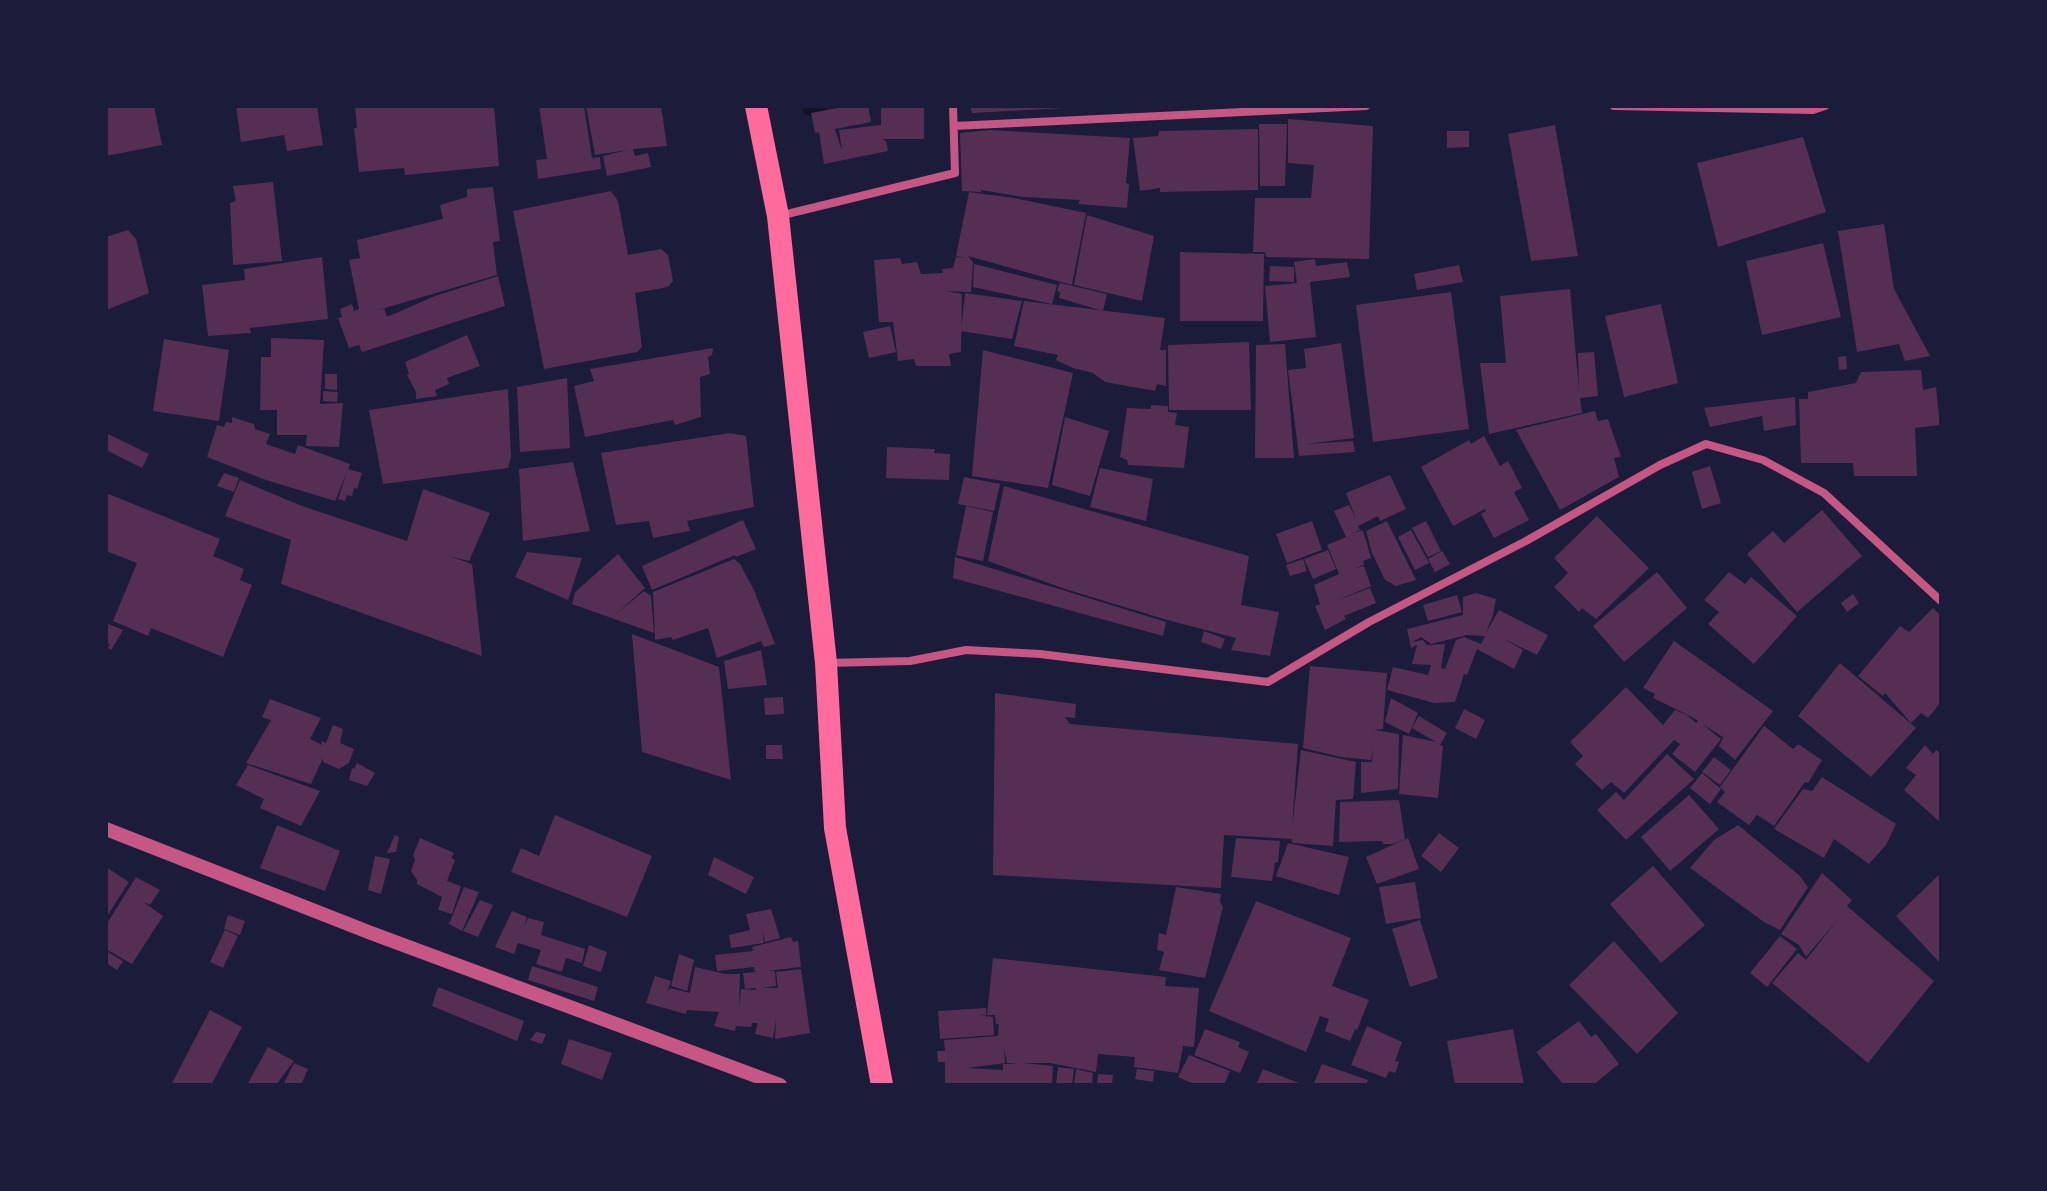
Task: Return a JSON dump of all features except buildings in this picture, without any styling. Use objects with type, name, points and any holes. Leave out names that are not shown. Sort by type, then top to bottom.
[{"type":"highway","points":[[756,106],[778,216],[826,663],[835,828],[882,1085]]},
{"type":"street","points":[[778,216],[955,173],[953,106]]},
{"type":"street","points":[[954,126],[1366,106]]},
{"type":"street","points":[[1614,106],[1797,110],[1825,106]]},
{"type":"street","points":[[826,663],[910,661],[966,650],[1040,654],[1268,682],[1369,622],[1526,541],[1660,465],[1706,444],[1763,460],[1824,493],[1941,601]]},
{"type":"street","points":[[106,829],[371,933],[780,1085]]},
{"type":"waterway","points":[[809,110],[821,106]]}]
